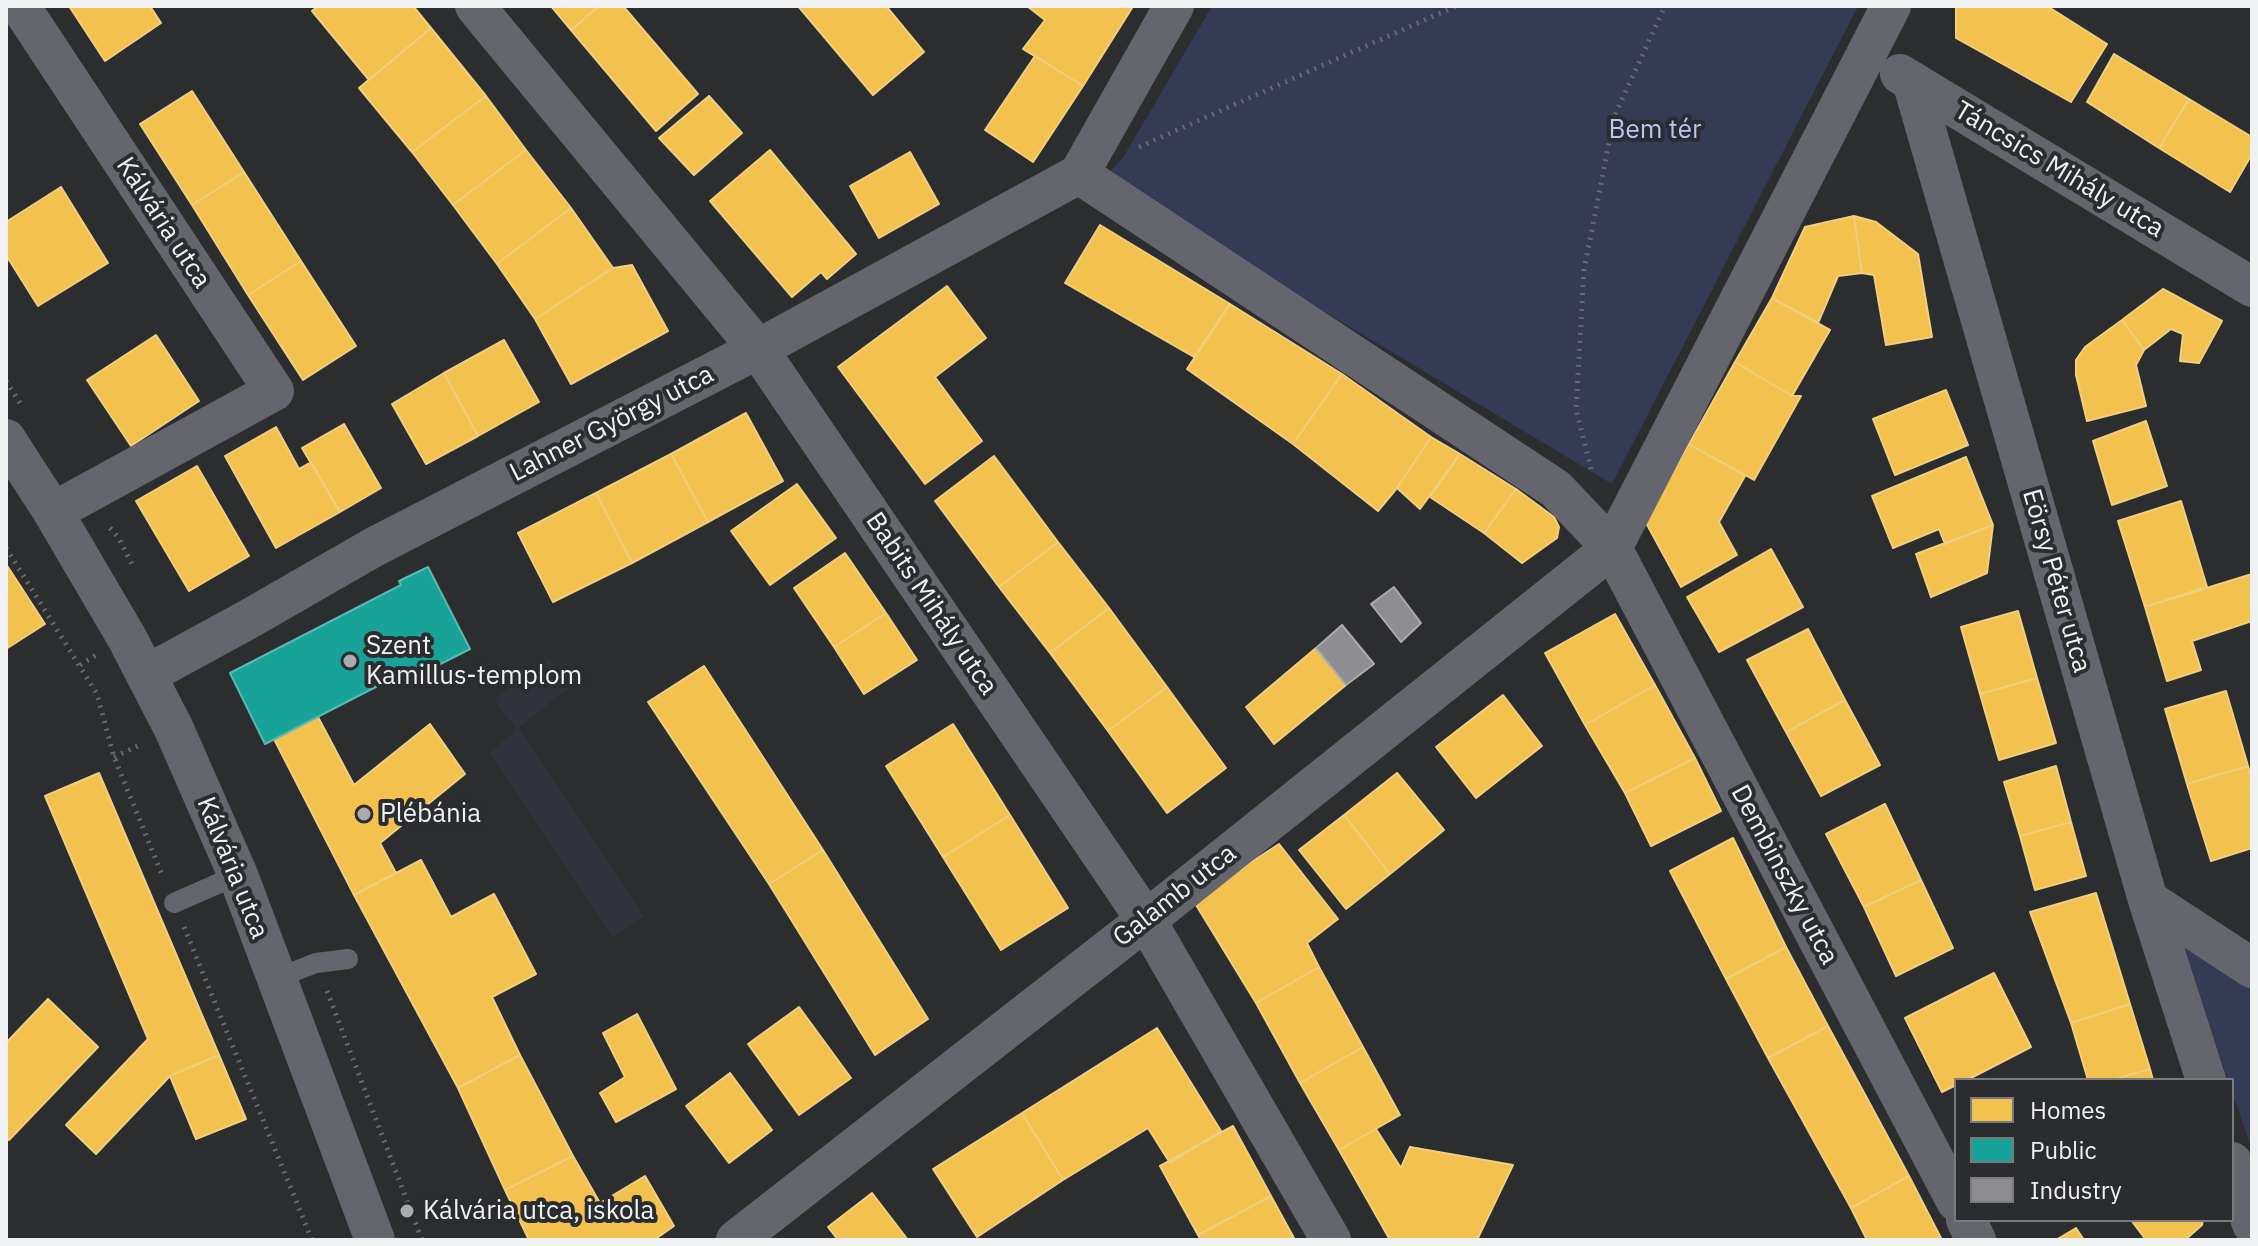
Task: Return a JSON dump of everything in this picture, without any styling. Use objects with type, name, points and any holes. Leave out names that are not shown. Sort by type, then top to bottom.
[{"type":"street","name":"Kálvária utca","points":[[20,6],[274,391],[53,512]]},
{"type":"street","name":"Babits Mihály utca","points":[[475,6],[758,349],[1146,920],[1331,1240]]},
{"type":"street","points":[[1174,6],[1079,174],[1556,489],[1612,548],[1891,6]]},
{"type":"street","name":"Táncsics Mihály utca","points":[[1866,53],[2252,287]]},
{"type":"street","name":"Eörsy Péter utca","points":[[1912,81],[2148,900],[2205,1078]]},
{"type":"street","name":"Lahner György utca","points":[[146,675],[374,547],[758,349],[1079,174]]},
{"type":"street","name":"Kálvária utca","points":[[6,439],[53,512],[174,729],[238,875],[375,1240]]},
{"type":"street","name":"Galamb utca","points":[[736,1240],[1146,920],[1612,548]]},
{"type":"street","name":"Dembinszky utca","points":[[1612,548],[1954,1197]]},
{"type":"street","points":[[2148,900],[2252,968]]},
{"type":"street","points":[[2234,1168],[2252,1224]]},
{"type":"street","points":[[1967,1222],[1976,1240]]},
{"type":"street","points":[[2241,1240],[2252,1232]]},
{"type":"lane","points":[[174,903],[238,875]]},
{"type":"lane","points":[[277,978],[316,963],[348,959]]},
{"type":"path","points":[[1131,150],[1456,6]]},
{"type":"path","points":[[1592,471],[1576,409],[1584,270],[1614,117],[1665,6]]},
{"type":"shaded area","points":[[548,658],[571,686],[518,728],[644,916],[613,937],[490,753],[517,729],[494,700]]},
{"type":"green space","name":"Bem tér","points":[[1212,6],[1858,6],[1612,484],[1103,179],[1124,156]]},
{"type":"green space","points":[[2180,940],[2252,990],[2252,1150],[2234,1097],[2234,1078],[2227,1078]]},
{"type":"building: Homes","points":[[69,6],[150,6],[161,23],[105,61]]},
{"type":"building: Homes","points":[[318,6],[413,6],[431,28],[369,80],[312,11]]},
{"type":"building: Homes","points":[[551,6],[599,6],[571,30]]},
{"type":"building: Homes","points":[[599,6],[623,6],[698,94],[656,131],[571,30]]},
{"type":"building: Homes","points":[[798,6],[886,6],[924,52],[873,95]]},
{"type":"building: Homes","points":[[1027,6],[1132,8],[1083,86],[1023,49],[1045,20]]},
{"type":"building: Homes","points":[[1956,6],[2047,6],[2107,44],[2071,102],[1956,38]]},
{"type":"building: Homes","points":[[431,28],[486,96],[412,152],[359,88]]},
{"type":"building: Homes","points":[[2114,54],[2189,99],[2159,148],[2087,102]]},
{"type":"building: Homes","points":[[1035,56],[1083,86],[1033,162],[985,130]]},
{"type":"building: Homes","points":[[192,91],[244,172],[192,205],[140,124]]},
{"type":"building: Homes","points":[[486,96],[526,150],[453,205],[412,152]]},
{"type":"building: Homes","points":[[709,96],[742,133],[694,175],[659,138]]},
{"type":"building: Homes","points":[[2189,99],[2252,137],[2252,154],[2230,192],[2159,148]]},
{"type":"building: Homes","points":[[526,150],[571,208],[497,264],[453,205]]},
{"type":"building: Homes","points":[[770,150],[856,254],[827,279],[821,272],[792,297],[710,201]]},
{"type":"building: Homes","points":[[910,152],[939,204],[879,238],[850,186]]},
{"type":"building: Homes","points":[[244,172],[301,261],[248,295],[192,205]]},
{"type":"building: Homes","points":[[61,187],[108,263],[38,306],[6,255],[6,222]]},
{"type":"building: Homes","points":[[571,208],[613,268],[535,319],[497,264]]},
{"type":"building: Homes","points":[[1854,216],[1862,273],[1838,276],[1818,323],[1772,298],[1805,227]]},
{"type":"building: Homes","points":[[1854,216],[1876,222],[1918,254],[1932,337],[1886,345],[1874,275],[1862,273]]},
{"type":"building: Homes","points":[[1100,225],[1230,304],[1194,357],[1065,283]]},
{"type":"building: Homes","points":[[301,261],[356,346],[303,380],[248,295]]},
{"type":"building: Homes","points":[[632,265],[668,331],[571,384],[535,319],[613,268]]},
{"type":"building: Homes","points":[[947,286],[986,338],[935,377],[982,441],[925,484],[838,367]]},
{"type":"building: Homes","points":[[2163,289],[2222,321],[2199,363],[2180,361],[2183,334],[2171,329],[2144,350],[2122,320]]},
{"type":"building: Homes","points":[[1772,298],[1830,330],[1792,396],[1735,362]]},
{"type":"building: Homes","points":[[1230,304],[1342,374],[1293,444],[1187,369]]},
{"type":"building: Homes","points":[[2122,320],[2144,350],[2136,365],[2146,406],[2087,421],[2076,375],[2076,360],[2085,347]]},
{"type":"building: Homes","points":[[156,335],[199,401],[131,446],[87,380]]},
{"type":"building: Homes","points":[[504,340],[539,402],[478,436],[444,373]]},
{"type":"building: Homes","points":[[1735,362],[1792,396],[1801,396],[1754,480],[1689,444]]},
{"type":"building: Homes","points":[[444,373],[478,436],[426,464],[392,404]]},
{"type":"building: Homes","points":[[1342,374],[1431,437],[1378,511],[1293,444]]},
{"type":"building: Homes","points":[[1946,390],[1968,445],[1895,475],[1873,419]]},
{"type":"building: Homes","points":[[746,413],[783,481],[708,522],[671,454]]},
{"type":"building: Homes","points":[[2146,421],[2167,486],[2112,505],[2093,441]]},
{"type":"building: Homes","points":[[344,424],[381,488],[340,512],[302,448]]},
{"type":"building: Homes","points":[[276,427],[299,469],[311,462],[340,512],[276,548],[225,456]]},
{"type":"building: Homes","points":[[1431,437],[1460,454],[1420,509],[1397,488]]},
{"type":"building: Homes","points":[[1689,444],[1745,476],[1719,522],[1737,555],[1681,587],[1645,521]]},
{"type":"building: Homes","points":[[671,454],[708,522],[632,563],[596,493]]},
{"type":"building: Homes","points":[[1460,454],[1516,489],[1484,533],[1430,497]]},
{"type":"building: Homes","points":[[994,456],[1058,542],[999,587],[935,501]]},
{"type":"building: Homes","points":[[1966,457],[1993,525],[1945,544],[1939,529],[1893,548],[1872,496]]},
{"type":"building: Homes","points":[[197,466],[249,556],[189,591],[136,501]]},
{"type":"building: Homes","points":[[797,484],[836,538],[770,585],[731,531]]},
{"type":"building: Homes","points":[[1516,489],[1554,517],[1559,527],[1557,538],[1522,563],[1484,533]]},
{"type":"building: Homes","points":[[596,493],[632,563],[553,602],[518,533]]},
{"type":"building: Homes","points":[[2181,501],[2207,587],[2145,607],[2118,521]]},
{"type":"building: Homes","points":[[1993,525],[1987,573],[1931,597],[1916,554]]},
{"type":"building: Homes","points":[[1058,542],[1109,608],[1050,653],[999,587]]},
{"type":"building: Homes","points":[[1771,549],[1803,607],[1719,652],[1687,597]]},
{"type":"building: Homes","points":[[845,553],[886,613],[834,647],[794,588]]},
{"type":"building: Homes","points":[[6,564],[45,624],[6,649]]},
{"type":"building: Homes","points":[[2252,574],[2252,621],[2192,641],[2201,670],[2167,681],[2145,607]]},
{"type":"building: Homes","points":[[1109,608],[1167,687],[1108,731],[1050,653]]},
{"type":"building: Homes","points":[[2018,611],[2037,678],[1980,694],[1961,627]]},
{"type":"building: Homes","points":[[886,613],[917,660],[864,694],[834,647]]},
{"type":"building: Homes","points":[[1615,614],[1655,685],[1585,725],[1545,653]]},
{"type":"building: Homes","points":[[1808,629],[1845,700],[1786,732],[1747,660]]},
{"type":"building: Homes","points":[[1316,648],[1346,685],[1274,744],[1246,707]]},
{"type":"building: Homes","points":[[704,666],[823,850],[769,884],[648,702]]},
{"type":"building: Homes","points":[[2037,678],[2056,743],[1999,760],[1980,694]]},
{"type":"building: Homes","points":[[1655,685],[1695,758],[1625,793],[1585,725]]},
{"type":"building: Homes","points":[[1167,687],[1226,768],[1167,813],[1108,731]]},
{"type":"building: Homes","points":[[2226,691],[2248,766],[2187,784],[2165,709]]},
{"type":"building: Homes","points":[[1503,695],[1542,746],[1476,798],[1436,747]]},
{"type":"building: Homes","points":[[1845,700],[1880,765],[1821,796],[1786,732]]},
{"type":"building: Homes","name":"Plébánia","points":[[318,717],[354,785],[430,724],[465,774],[380,843],[396,873],[354,895],[274,739]]},
{"type":"building: Homes","points":[[953,724],[1010,815],[943,857],[886,766]]},
{"type":"building: Homes","points":[[1695,758],[1721,811],[1651,846],[1625,793]]},
{"type":"building: Homes","points":[[2056,766],[2071,822],[2020,836],[2004,782]]},
{"type":"building: Homes","points":[[2248,766],[2252,779],[2252,848],[2211,861],[2187,784]]},
{"type":"building: Homes","points":[[99,773],[219,1055],[170,1076],[96,1154],[66,1125],[148,1039],[45,796]]},
{"type":"building: Homes","points":[[1397,773],[1444,830],[1390,874],[1344,815]]},
{"type":"building: Homes","points":[[1885,804],[1921,880],[1864,907],[1826,834]]},
{"type":"building: Homes","points":[[1010,815],[1068,908],[1001,950],[943,857]]},
{"type":"building: Homes","points":[[1344,815],[1390,874],[1346,909],[1299,850]]},
{"type":"building: Homes","points":[[2071,822],[2086,876],[2035,890],[2020,836]]},
{"type":"building: Homes","points":[[1733,838],[1786,947],[1726,979],[1670,871]]},
{"type":"building: Homes","points":[[1279,844],[1338,919],[1307,943],[1319,967],[1256,1003],[1193,900]]},
{"type":"building: Homes","points":[[823,850],[928,1019],[875,1055],[769,884]]},
{"type":"building: Homes","points":[[421,860],[451,917],[494,894],[536,974],[492,997],[520,1055],[458,1088],[354,895]]},
{"type":"building: Homes","points":[[1921,880],[1953,948],[1896,976],[1864,907]]},
{"type":"building: Homes","points":[[2096,893],[2130,1004],[2071,1023],[2030,912]]},
{"type":"building: Homes","points":[[1786,947],[1828,1026],[1768,1058],[1726,979]]},
{"type":"building: Homes","points":[[1319,967],[1363,1047],[1300,1083],[1256,1003]]},
{"type":"building: Homes","points":[[1994,973],[2031,1047],[1971,1078],[1954,1078],[1954,1086],[1942,1092],[1905,1018]]},
{"type":"building: Homes","points":[[48,999],[98,1047],[9,1140],[6,1137],[6,1043]]},
{"type":"building: Homes","points":[[2130,1004],[2150,1069],[2119,1078],[2087,1078],[2071,1023]]},
{"type":"building: Homes","points":[[799,1007],[851,1078],[799,1115],[748,1044]]},
{"type":"building: Homes","points":[[637,1014],[676,1089],[616,1122],[600,1093],[625,1077],[603,1033]]},
{"type":"building: Homes","points":[[1828,1026],[1909,1176],[1851,1208],[1768,1058]]},
{"type":"building: Homes","points":[[1157,1028],[1221,1131],[1170,1163],[1148,1128],[1063,1180],[1022,1113]]},
{"type":"building: Homes","points":[[1363,1047],[1400,1115],[1339,1150],[1300,1083]]},
{"type":"building: Homes","points":[[219,1055],[246,1119],[196,1139],[170,1076]]},
{"type":"building: Homes","points":[[520,1055],[573,1156],[505,1190],[458,1088]]},
{"type":"building: Homes","points":[[2150,1069],[2152,1078],[2119,1078]]},
{"type":"building: Homes","points":[[730,1073],[772,1130],[729,1163],[686,1106]]},
{"type":"building: Homes","points":[[1022,1113],[1063,1180],[977,1237],[933,1169]]},
{"type":"building: Homes","points":[[1233,1126],[1271,1196],[1198,1235],[1160,1166]]},
{"type":"building: Homes","points":[[1376,1129],[1401,1168],[1410,1147],[1513,1165],[1477,1240],[1390,1240],[1339,1150]]},
{"type":"building: Homes","points":[[573,1156],[600,1203],[645,1176],[674,1226],[654,1240],[529,1240],[505,1190]]},
{"type":"building: Homes","points":[[1909,1176],[1942,1240],[1867,1240],[1851,1208]]},
{"type":"building: Homes","points":[[872,1193],[908,1240],[838,1240],[828,1227]]},
{"type":"building: Homes","points":[[1271,1196],[1295,1240],[1201,1240],[1198,1235]]},
{"type":"building: Homes","points":[[2132,1222],[2203,1222],[2185,1240],[2146,1240]]},
{"type":"building: Homes","points":[[2076,1228],[2084,1240],[2056,1240]]},
{"type":"building: Public","name":"Szent Kamillus-templom","points":[[428,567],[470,649],[405,682],[401,674],[265,744],[230,673],[401,585],[399,581]]},
{"type":"building: Industry","points":[[1394,587],[1421,623],[1401,642],[1371,604]]},
{"type":"building: Industry","points":[[1342,625],[1374,664],[1346,685],[1316,648]]},
{"type":"place","name":"Szent Kamillus-templom","points":[[350,661]]},
{"type":"place","name":"Plébánia","points":[[364,814]]},
{"type":"place","name":"Kálvária utca, iskola","points":[[407,1211]]}]
